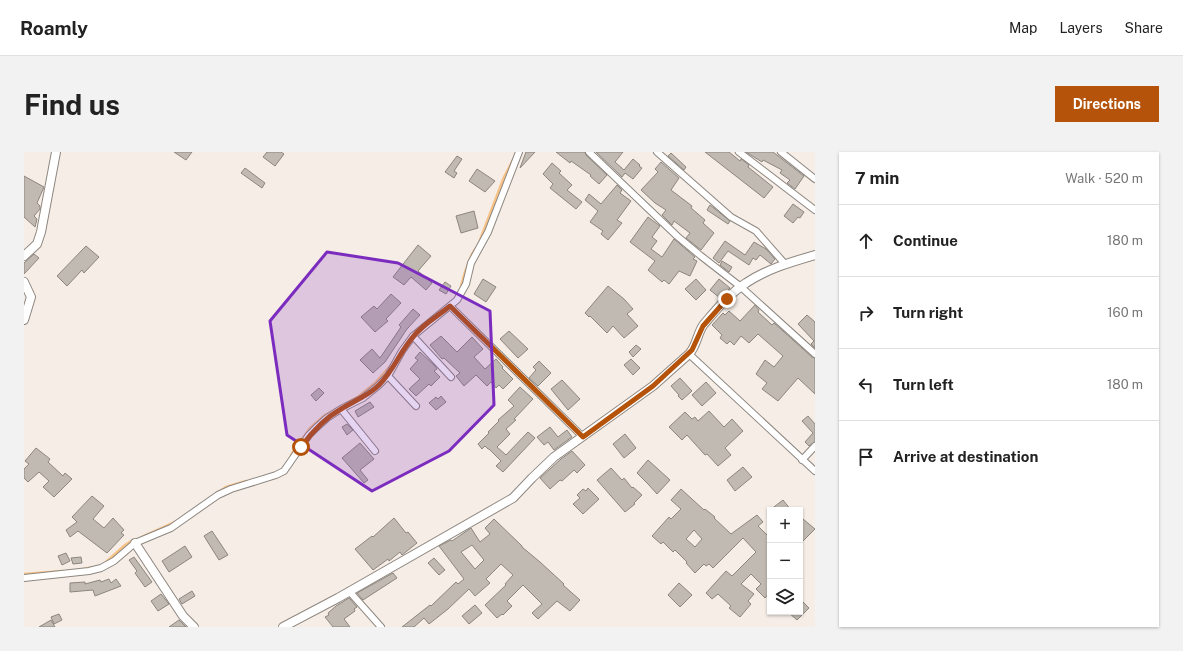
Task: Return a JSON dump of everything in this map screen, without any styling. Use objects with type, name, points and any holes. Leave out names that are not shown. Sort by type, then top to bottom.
[{"type":"street","points":[[24,256],[37,244],[41,232],[56,152]]},
{"type":"street","points":[[24,578],[89,571],[101,568],[114,561],[134,543],[172,528],[225,492],[276,476],[284,471],[310,435],[327,418],[340,409],[363,398],[388,376],[402,351],[420,329],[450,306],[462,291],[471,263],[488,232],[519,152]]},
{"type":"street","points":[[589,152],[677,236],[741,286],[815,354]]},
{"type":"street","points":[[657,152],[731,217],[756,231],[785,264]]},
{"type":"street","points":[[739,152],[815,210]]},
{"type":"street","points":[[781,152],[815,179]]},
{"type":"street","points":[[283,627],[513,498],[554,457],[653,386],[689,354],[703,326],[741,286],[785,264],[815,256]]},
{"type":"street","points":[[24,282],[31,297],[24,320]]},
{"type":"street","points":[[450,306],[583,437]]},
{"type":"street","points":[[414,336],[451,377]]},
{"type":"street","points":[[689,354],[815,471]]},
{"type":"street","points":[[388,376],[416,406]]},
{"type":"street","points":[[340,409],[375,451]]},
{"type":"street","points":[[802,460],[815,446]]},
{"type":"street","points":[[134,543],[183,616],[194,627]]},
{"type":"street","points":[[349,591],[381,627]]},
{"type":"highlighted area","points":[[327,252],[398,263],[490,311],[494,405],[449,451],[372,491],[287,435],[270,321]]},
{"type":"building","points":[[174,152],[192,152],[186,160]]},
{"type":"building","points":[[267,152],[281,152],[284,154],[275,166],[263,157]]},
{"type":"building","points":[[526,152],[535,152],[520,168]]},
{"type":"building","points":[[556,152],[585,152],[586,155],[607,175],[599,184],[590,176],[591,175],[571,161],[570,163]]},
{"type":"building","points":[[596,152],[623,152],[615,162],[624,170],[633,159],[642,168],[633,179],[625,173],[622,177]]},
{"type":"building","points":[[705,152],[729,152],[740,161],[741,159],[749,165],[748,167],[773,187],[764,198]]},
{"type":"building","points":[[746,152],[773,152],[804,176],[795,189],[787,183],[790,180],[780,173],[782,170],[763,160],[762,162]]},
{"type":"building","points":[[671,153],[686,167],[684,170],[668,156]]},
{"type":"building","points":[[457,156],[462,159],[454,171],[457,173],[454,178],[445,172]]},
{"type":"building","points":[[661,162],[679,178],[671,190],[692,206],[691,208],[705,220],[703,223],[714,233],[701,250],[686,238],[690,233],[674,221],[672,225],[662,215],[666,210],[655,203],[641,190],[658,172],[655,169]]},
{"type":"building","points":[[552,163],[561,171],[559,173],[572,185],[567,190],[582,202],[576,209],[550,188],[553,184],[543,174]]},
{"type":"building","points":[[245,168],[265,183],[262,188],[241,173]]},
{"type":"building","points":[[477,169],[495,181],[485,192],[469,181]]},
{"type":"building","points":[[24,176],[44,187],[37,203],[40,206],[40,209],[34,216],[37,219],[35,227],[24,217]]},
{"type":"building","points":[[617,185],[622,190],[620,193],[631,201],[617,220],[622,223],[608,240],[601,234],[603,231],[590,222],[598,211],[585,200],[589,194],[601,204]]},
{"type":"building","points":[[793,204],[804,212],[800,218],[798,217],[793,223],[784,216]]},
{"type":"building","points":[[710,205],[730,221],[728,224],[707,210]]},
{"type":"building","points":[[474,211],[478,228],[461,233],[456,216]]},
{"type":"building","points":[[648,217],[660,226],[652,237],[657,241],[651,249],[662,257],[674,239],[695,257],[693,259],[697,261],[690,276],[679,271],[669,284],[664,280],[662,282],[648,270],[655,261],[630,242]]},
{"type":"building","points":[[725,241],[745,255],[754,242],[766,249],[775,259],[771,264],[760,255],[756,260],[753,258],[749,265],[728,251],[719,263],[713,258]]},
{"type":"building","points":[[418,245],[431,256],[418,271],[432,283],[426,290],[411,277],[404,285],[393,277]]},
{"type":"building","points":[[86,246],[99,257],[84,273],[82,270],[67,286],[57,276]]},
{"type":"building","points":[[34,254],[39,258],[24,274],[24,263]]},
{"type":"building","points":[[722,261],[732,267],[729,272],[720,265]]},
{"type":"building","points":[[483,279],[496,287],[486,302],[474,294]]},
{"type":"building","points":[[696,279],[706,290],[696,300],[685,289]]},
{"type":"building","points":[[719,279],[730,288],[720,298],[710,290]]},
{"type":"building","points":[[445,282],[451,286],[446,294],[439,290]]},
{"type":"building","points":[[608,286],[624,299],[633,309],[627,314],[638,326],[624,338],[613,326],[607,333],[585,313]]},
{"type":"building","points":[[391,294],[401,303],[386,319],[388,321],[375,332],[361,317],[374,306],[377,309]]},
{"type":"building","points":[[755,305],[759,310],[758,312],[772,325],[774,323],[815,358],[815,394],[798,378],[778,401],[762,389],[767,383],[756,374],[765,360],[774,367],[783,356],[758,334],[749,343],[741,336],[734,345],[730,341],[727,344],[720,338],[722,335],[712,325],[723,313],[725,315],[729,311],[740,321]]},
{"type":"building","points":[[413,309],[420,315],[407,329],[385,362],[373,373],[360,360],[372,349],[380,358],[401,327],[399,325]]},
{"type":"building","points":[[807,315],[815,322],[815,348],[811,344],[814,341],[798,324]]},
{"type":"building","points":[[509,331],[528,349],[518,358],[500,339]]},
{"type":"building","points":[[441,336],[457,352],[472,337],[483,349],[474,357],[485,369],[496,359],[503,367],[502,368],[513,379],[503,389],[499,385],[496,388],[491,382],[487,386],[476,375],[464,386],[456,376],[460,373],[444,358],[442,359],[430,345]]},
{"type":"building","points":[[636,345],[641,349],[633,357],[629,352]]},
{"type":"building","points":[[420,352],[435,366],[437,369],[434,371],[440,377],[431,386],[429,384],[416,396],[409,389],[420,379],[410,369],[418,360],[415,358]]},
{"type":"building","points":[[631,359],[640,368],[633,375],[624,365]]},
{"type":"building","points":[[539,361],[551,373],[538,386],[529,378],[536,370],[533,367]]},
{"type":"building","points":[[680,378],[692,391],[682,400],[671,386]]},
{"type":"building","points":[[562,380],[580,399],[568,410],[551,389]]},
{"type":"building","points":[[706,382],[716,393],[702,406],[692,395]]},
{"type":"building","points":[[520,387],[533,399],[514,419],[516,420],[506,429],[510,434],[497,447],[506,455],[528,432],[535,438],[503,472],[496,466],[501,461],[485,446],[482,449],[478,444],[499,421],[498,420],[514,406],[508,400]]},
{"type":"building","points":[[319,388],[324,393],[316,401],[311,395]]},
{"type":"building","points":[[441,396],[446,402],[436,410],[429,403],[436,397],[438,399]]},
{"type":"building","points":[[370,402],[374,407],[358,417],[355,411]]},
{"type":"building","points":[[709,411],[724,427],[732,419],[743,431],[725,448],[731,455],[718,466],[707,454],[705,455],[687,435],[682,440],[669,427],[685,412],[692,419],[695,417],[698,421]]},
{"type":"building","points":[[808,416],[815,424],[815,442],[809,446],[805,442],[813,433],[802,421]]},
{"type":"building","points":[[347,424],[353,430],[347,435],[342,427]]},
{"type":"building","points":[[550,427],[558,437],[567,430],[572,437],[554,450],[548,442],[544,445],[537,437]]},
{"type":"building","points":[[625,434],[636,448],[624,458],[613,444]]},
{"type":"building","points":[[360,443],[374,459],[360,470],[368,480],[364,483],[342,458]]},
{"type":"building","points":[[36,448],[50,459],[48,462],[63,476],[65,473],[72,479],[54,497],[43,487],[49,481],[39,472],[28,482],[24,478],[24,469],[29,464],[25,461]]},
{"type":"building","points":[[572,451],[585,465],[577,473],[574,470],[550,489],[540,478]]},
{"type":"building","points":[[648,460],[670,480],[657,494],[637,473]]},
{"type":"building","points":[[743,467],[752,477],[735,491],[727,480]]},
{"type":"building","points":[[611,468],[622,480],[624,478],[632,488],[633,487],[642,495],[634,503],[635,504],[625,512],[597,480]]},
{"type":"building","points":[[588,488],[599,499],[583,514],[573,504],[580,498],[577,495],[583,489],[586,491]]},
{"type":"building","points":[[681,489],[704,510],[705,509],[715,517],[714,518],[731,534],[757,515],[763,522],[758,526],[767,535],[767,596],[765,598],[756,589],[761,584],[751,574],[741,584],[754,594],[748,601],[751,604],[740,617],[729,608],[731,606],[718,594],[712,599],[706,593],[726,571],[732,576],[756,552],[743,538],[713,568],[709,564],[706,566],[704,564],[695,573],[675,550],[673,552],[663,542],[661,544],[652,536],[669,517],[671,519],[681,509],[671,500]],"holes":[[[694,530],[702,539],[695,547],[686,539]]]},
{"type":"building","points":[[92,496],[104,506],[93,519],[104,528],[113,518],[124,530],[121,533],[124,535],[107,553],[78,531],[70,537],[66,530],[77,522],[72,517]]},
{"type":"building","points":[[783,500],[789,507],[774,507]]},
{"type":"building","points":[[394,518],[406,533],[408,532],[417,543],[402,555],[400,552],[389,561],[388,559],[373,570],[355,549],[372,536],[373,537]]},
{"type":"building","points":[[494,519],[580,600],[570,611],[557,601],[538,619],[532,613],[542,604],[523,585],[507,601],[512,606],[503,615],[502,614],[497,618],[485,605],[506,585],[505,584],[513,575],[501,564],[486,579],[490,583],[475,596],[469,589],[448,609],[429,624],[424,618],[414,627],[402,627],[430,605],[431,606],[456,582],[458,584],[464,579],[439,546],[451,540],[452,541],[471,528],[480,542],[490,534],[485,528]],"holes":[[[472,545],[484,560],[475,569],[461,552]]]},
{"type":"building","points":[[803,519],[815,529],[803,541]]},
{"type":"building","points":[[212,531],[228,555],[219,560],[204,536]]},
{"type":"building","points":[[185,546],[192,557],[169,572],[162,561]]},
{"type":"building","points":[[66,553],[70,561],[62,565],[58,556]]},
{"type":"building","points":[[81,557],[82,563],[73,564],[71,558]]},
{"type":"building","points":[[134,557],[152,582],[145,587],[135,573],[137,571],[129,560]]},
{"type":"building","points":[[434,558],[445,570],[439,575],[428,563]]},
{"type":"building","points":[[393,573],[397,578],[363,600],[357,593]]},
{"type":"building","points":[[109,579],[111,583],[116,579],[121,586],[95,596],[93,590],[70,592],[70,583],[85,582],[85,584],[100,580],[101,582]]},
{"type":"building","points":[[679,583],[692,595],[680,607],[668,595]]},
{"type":"building","points":[[192,591],[195,596],[182,604],[179,599]]},
{"type":"building","points":[[161,594],[169,604],[158,611],[151,601]]},
{"type":"building","points":[[349,598],[357,607],[354,609],[355,611],[344,619],[350,627],[333,627],[325,617],[329,615],[328,613],[336,606]]},
{"type":"building","points":[[803,602],[809,608],[803,614]]},
{"type":"building","points":[[475,605],[482,613],[469,624],[462,616]]},
{"type":"building","points":[[59,614],[62,620],[54,624],[51,617]]},
{"type":"building","points":[[791,615],[802,615],[797,620]]},
{"type":"building","points":[[51,620],[55,627],[39,627]]},
{"type":"building","points":[[179,620],[186,627],[169,627]]},
{"type":"waterway","points":[[480,240],[504,177],[514,158]]},
{"type":"waterway","points":[[461,286],[472,254],[476,248]]},
{"type":"waterway","points":[[291,455],[310,428],[325,415],[359,396],[375,383],[391,365]]},
{"type":"waterway","points":[[220,491],[226,487],[246,481]]},
{"type":"waterway","points":[[142,537],[175,522]]},
{"type":"waterway","points":[[106,562],[133,540]]},
{"type":"waterway","points":[[84,569],[94,567]]},
{"type":"waterway","points":[[24,574],[63,571]]},
{"type":"route","points":[[301,447],[310,435],[327,418],[340,409],[363,398],[378,386],[388,376],[402,351],[420,329],[439,316],[450,306],[583,437],[653,386],[692,350],[703,326],[727,299]]}]
